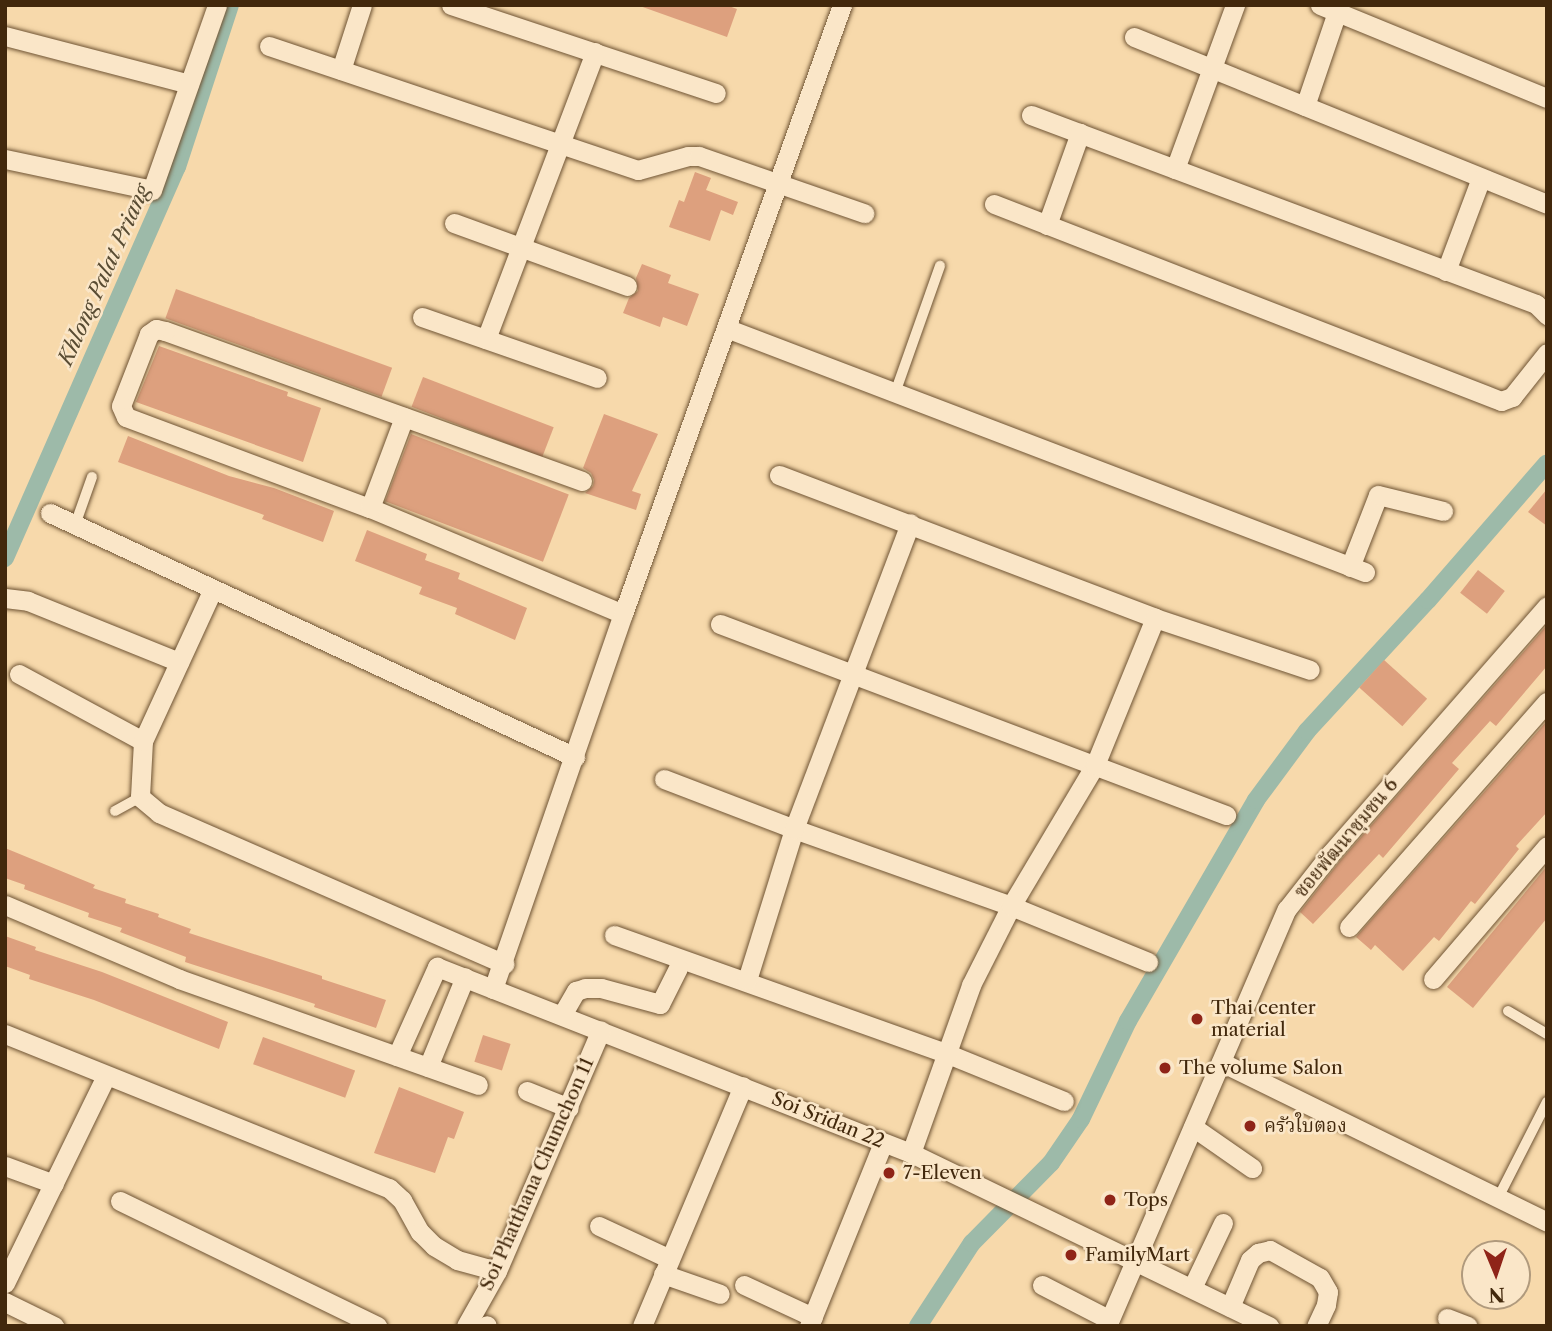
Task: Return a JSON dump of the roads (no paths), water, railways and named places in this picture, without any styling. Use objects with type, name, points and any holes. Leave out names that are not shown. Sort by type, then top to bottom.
[{"type":"street","points":[[5,159],[152,190],[217,5]]},
{"type":"street","points":[[341,70],[362,5]]},
{"type":"street","points":[[451,5],[716,93]]},
{"type":"street","points":[[493,989],[504,964],[622,614],[842,5]]},
{"type":"street","points":[[1175,169],[1235,5]]},
{"type":"street","points":[[1305,106],[1329,9],[1547,98]]},
{"type":"street","points":[[5,36],[190,84]]},
{"type":"street","points":[[1134,37],[1547,204]]},
{"type":"street","points":[[269,46],[638,170],[688,156],[699,156],[778,181],[864,213]]},
{"type":"street","points":[[486,339],[523,248],[595,52]]},
{"type":"street","points":[[1031,115],[1535,304],[1547,315]]},
{"type":"street","points":[[1047,225],[1080,134]]},
{"type":"street","points":[[1446,271],[1481,178]]},
{"type":"street","points":[[994,204],[1501,401],[1512,397],[1547,353]]},
{"type":"street","points":[[454,223],[626,286]]},
{"type":"street","points":[[422,317],[597,378]]},
{"type":"street","points":[[726,328],[1358,569],[1378,495],[1443,511]]},
{"type":"street","points":[[582,481],[156,330],[149,334],[121,406],[126,417],[370,508],[622,614]]},
{"type":"street","points":[[370,508],[404,417]]},
{"type":"street","points":[[779,475],[1155,618],[1310,670]]},
{"type":"street","points":[[50,513],[212,591],[575,757]]},
{"type":"street","points":[[747,980],[794,830],[910,523]]},
{"type":"street","points":[[212,591],[143,741],[141,797],[159,813],[504,964]]},
{"type":"street","points":[[5,598],[28,601],[179,662]]},
{"type":"street","name":"ซอยพัฒนาชุมชน 6","points":[[1109,1323],[1281,921],[1296,894],[1547,606]]},
{"type":"street","points":[[911,1153],[971,985],[1010,906],[1095,765],[1155,618]]},
{"type":"street","points":[[720,624],[1226,816]]},
{"type":"street","points":[[19,674],[143,741]]},
{"type":"street","points":[[1349,927],[1547,702]]},
{"type":"street","points":[[664,779],[794,830],[1010,906],[1148,962]]},
{"type":"street","points":[[1433,979],[1547,846]]},
{"type":"street","points":[[5,905],[179,979],[478,1085]]},
{"type":"street","points":[[614,935],[747,980],[948,1054],[1064,1101]]},
{"type":"street","name":"Soi Sridan 22","points":[[397,1056],[435,968],[465,977],[911,1153],[1269,1326]]},
{"type":"street","points":[[562,1015],[576,991],[585,988],[601,988],[660,1003],[678,968]]},
{"type":"street","points":[[428,1067],[465,977]]},
{"type":"street","name":"Soi Phatthana Chumchon 11","points":[[480,1324],[497,1271],[601,1030]]},
{"type":"street","points":[[5,1034],[389,1188],[402,1200],[420,1231],[434,1245],[457,1259],[497,1271]]},
{"type":"street","points":[[1221,1062],[1547,1222]]},
{"type":"street","points":[[5,1283],[106,1076]]},
{"type":"street","points":[[642,1326],[743,1086]]},
{"type":"street","points":[[527,1091],[569,1108]]},
{"type":"street","points":[[1192,1127],[1252,1168]]},
{"type":"street","points":[[744,1285],[811,1322],[883,1143]]},
{"type":"street","points":[[5,1166],[54,1184]]},
{"type":"street","points":[[120,1201],[377,1326]]},
{"type":"street","points":[[1192,1288],[1223,1223]]},
{"type":"street","points":[[599,1226],[666,1267],[720,1294]]},
{"type":"street","points":[[1230,1307],[1250,1260],[1258,1253],[1270,1250],[1320,1278],[1328,1292],[1326,1305],[1316,1326]]},
{"type":"street","points":[[1042,1285],[1109,1323]]},
{"type":"street","points":[[5,1303],[54,1326]]},
{"type":"street","points":[[1447,1318],[1468,1326]]},
{"type":"lane","points":[[895,393],[940,266]]},
{"type":"lane","points":[[75,525],[92,477]]},
{"type":"lane","points":[[115,811],[141,797]]},
{"type":"lane","points":[[1508,1011],[1547,1034]]},
{"type":"lane","points":[[1498,1198],[1547,1102]]},
{"type":"waterway","name":"Khlong Palat Priang","points":[[5,558],[177,167],[230,5]]},
{"type":"waterway","points":[[918,1326],[972,1243],[1051,1163],[1081,1119],[1128,1021],[1256,800],[1307,731],[1428,600],[1547,463]]},
{"type":"place","name":"Thai center material","points":[[1197,1019]]},
{"type":"place","name":"The volume Salon","points":[[1165,1068]]},
{"type":"place","name":"ครัวใบตอง","points":[[1250,1126]]},
{"type":"place","name":"7-Eleven","points":[[889,1173]]},
{"type":"place","name":"Tops","points":[[1110,1200]]},
{"type":"place","name":"FamilyMart","points":[[1071,1255]]}]
